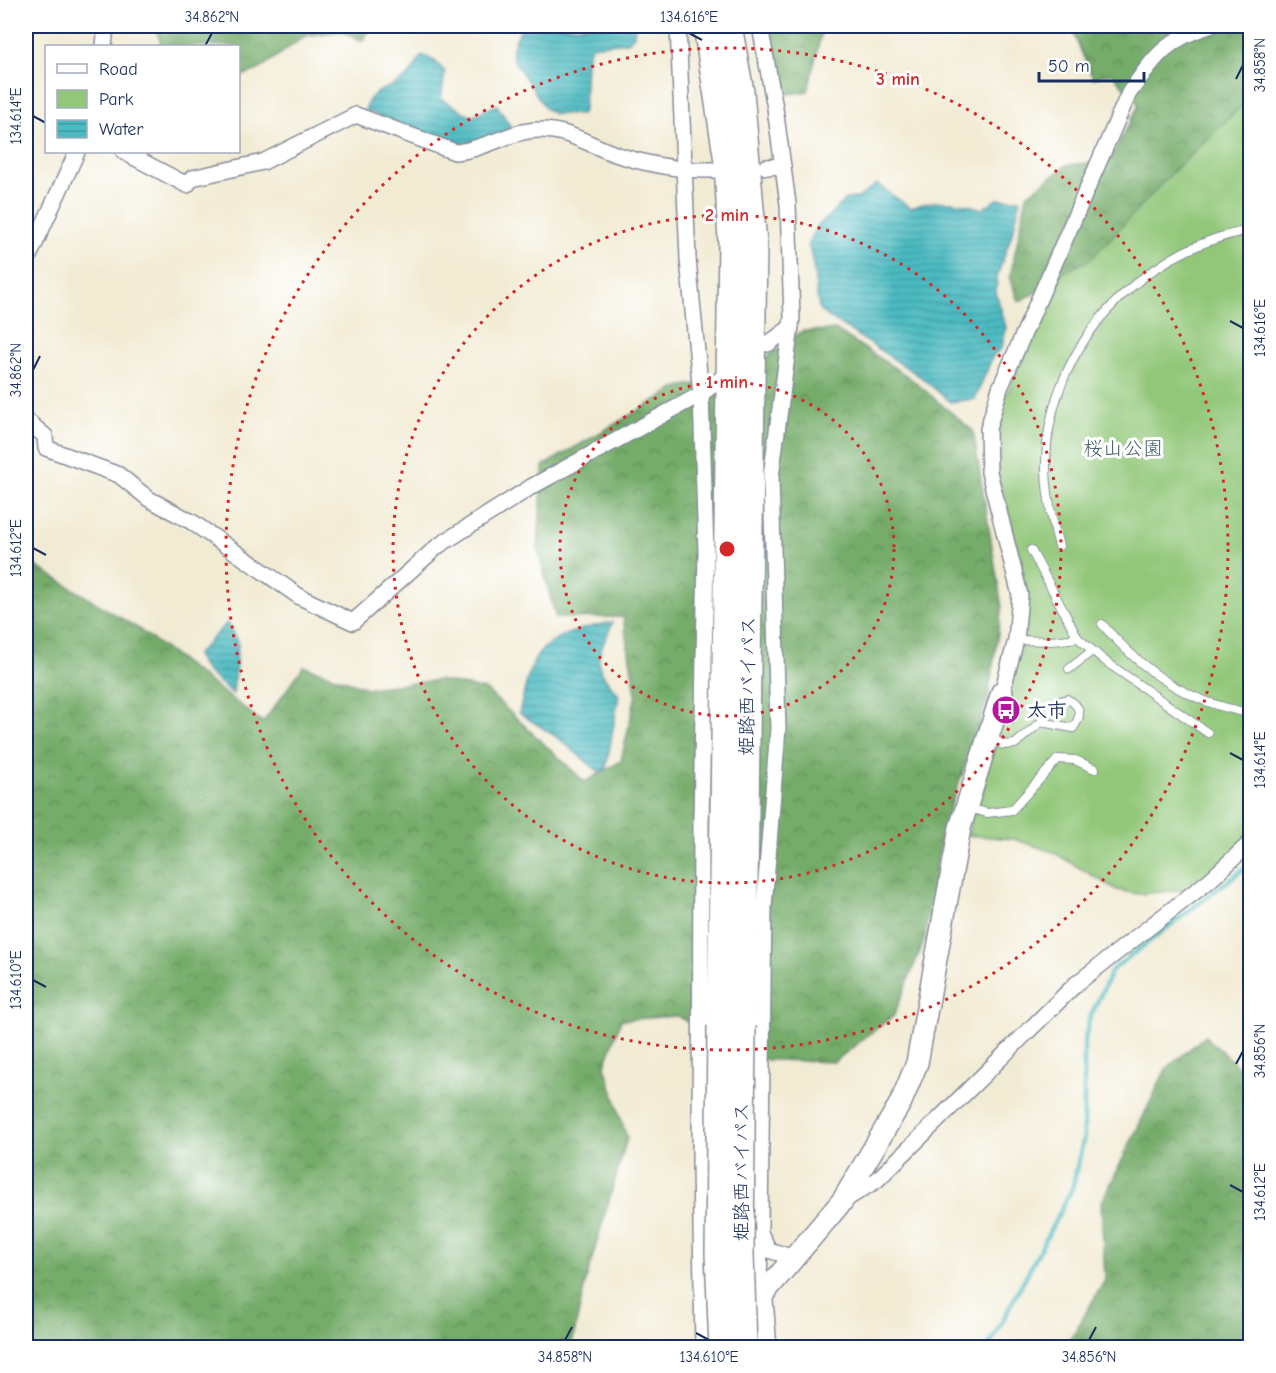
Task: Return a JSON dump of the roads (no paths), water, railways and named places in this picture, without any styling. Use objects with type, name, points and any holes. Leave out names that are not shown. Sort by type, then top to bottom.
[{"type":"highway","name":"姫路西バイパス","points":[[707,26],[728,161],[732,242],[732,1026]]},
{"type":"highway","name":"姫路西バイパス","points":[[725,1343],[719,1254],[732,1026],[753,243],[742,103],[728,26]]},
{"type":"highway","points":[[759,1300],[763,1347]]},
{"type":"street","points":[[104,45],[106,26]]},
{"type":"street","points":[[678,26],[688,258],[701,393],[706,552],[700,846],[699,1163],[703,1310],[725,1343],[755,1347]]},
{"type":"street","points":[[759,1300],[764,907],[778,728],[771,477],[791,327],[788,204],[760,26]]},
{"type":"street","points":[[725,1343],[843,1200],[901,1102],[917,1063],[965,807],[989,735],[1016,640],[1020,595],[989,472],[988,429],[1000,388],[1129,93],[1159,52],[1189,32],[1209,26]]},
{"type":"street","points":[[126,153],[187,185],[192,178],[263,162],[356,115],[455,152],[471,151],[519,133],[540,130],[571,134],[618,155],[684,171],[714,170]]},
{"type":"street","points":[[26,263],[77,153]]},
{"type":"street","points":[[766,167],[783,166]]},
{"type":"street","points":[[768,344],[791,327]]},
{"type":"street","points":[[26,420],[45,436],[46,448],[119,475],[149,499],[192,522],[300,597],[353,622],[438,546],[531,487],[701,393],[722,378]]},
{"type":"street","points":[[843,1200],[877,1180],[1076,984],[1210,880],[1251,843]]},
{"type":"street","points":[[760,1233],[769,1250],[794,1258]]},
{"type":"street","points":[[703,1310],[718,1320],[725,1343]]},
{"type":"lane","points":[[1059,546],[1048,496],[1046,468],[1050,430],[1066,376],[1082,344],[1113,303],[1152,270],[1194,247],[1231,234],[1251,230]]},
{"type":"lane","points":[[1031,550],[1078,638],[1092,651],[1208,733]]},
{"type":"lane","points":[[1102,624],[1130,656],[1168,683],[1223,707],[1251,713]]},
{"type":"lane","points":[[1016,640],[1051,641],[1078,638]]},
{"type":"lane","points":[[1069,669],[1092,651]]},
{"type":"lane","points":[[989,735],[1003,745],[1015,744],[1041,722],[1058,702],[1066,699],[1073,702],[1081,712],[1073,728],[1041,722]]},
{"type":"lane","points":[[965,807],[987,813],[1012,810],[1058,759],[1075,760],[1095,769]]},
{"type":"water","points":[[555,26],[635,26],[634,36],[628,42],[591,46],[586,62],[584,109],[581,114],[554,114],[545,108],[513,59],[512,49],[520,30]]},
{"type":"water","points":[[422,55],[435,61],[445,72],[441,99],[471,116],[497,105],[511,127],[502,134],[457,148],[365,110],[368,102],[377,93],[408,76]]},
{"type":"water","points":[[877,184],[911,208],[928,203],[946,202],[982,209],[997,199],[1020,199],[1015,225],[997,277],[996,292],[1006,327],[1002,348],[993,356],[975,399],[950,402],[921,377],[820,311],[808,244],[818,226],[846,199],[858,198]]},
{"type":"water","points":[[613,622],[599,661],[603,675],[619,695],[606,769],[599,772],[558,738],[519,713],[531,668],[545,647],[572,632]]},
{"type":"water","points":[[227,623],[238,643],[233,694],[205,670],[196,655]]},
{"type":"waterway","points":[[988,1348],[1072,1189],[1084,1137],[1084,1044],[1089,1020],[1112,970],[1250,864]]},
{"type":"place","name":"太市","points":[[1006,710]]},
{"type":"park label","name":"桜山公園","points":[[1123,448]]}]
